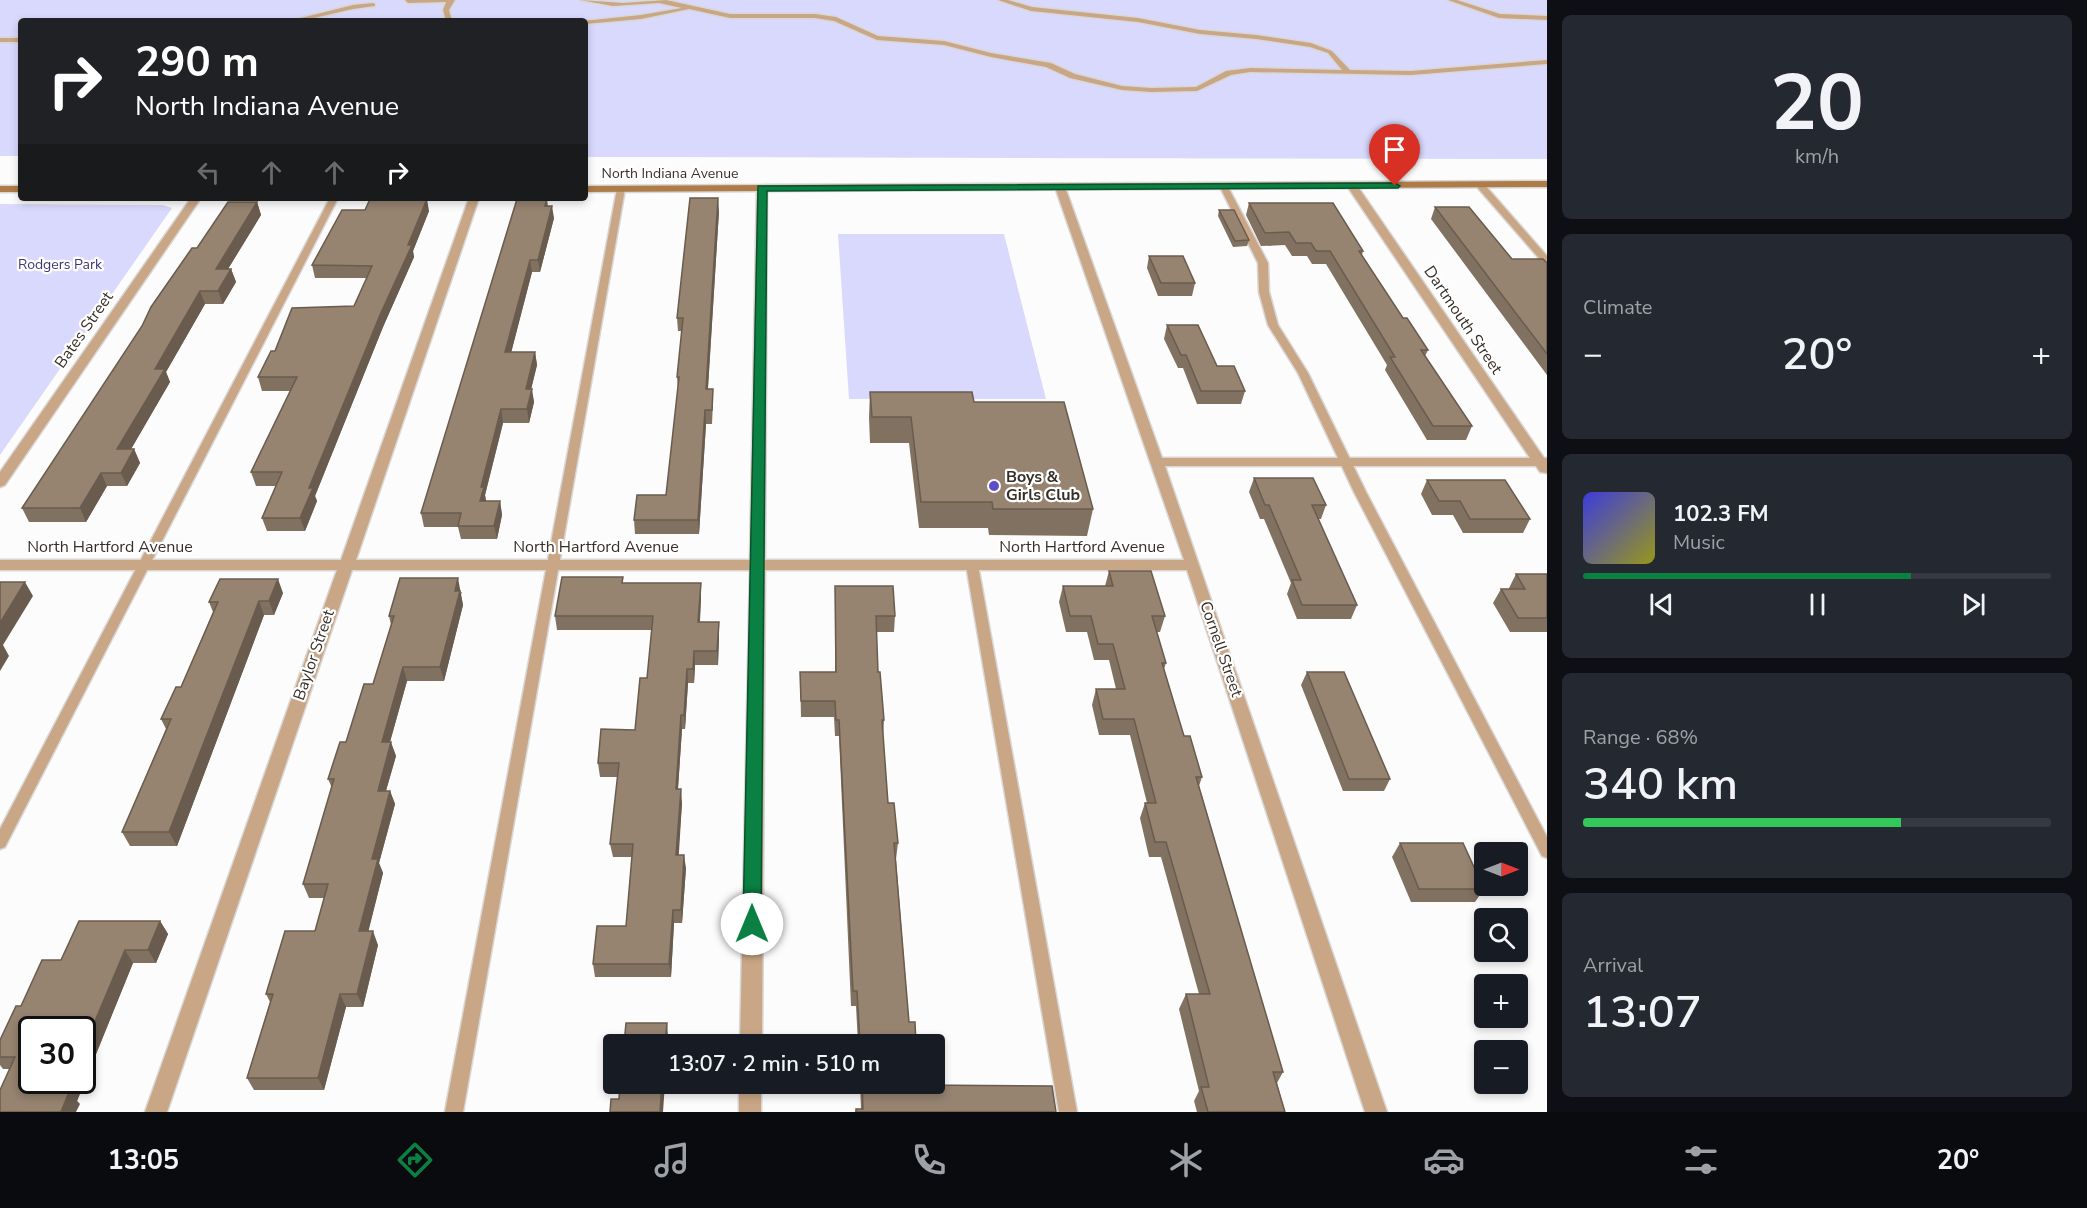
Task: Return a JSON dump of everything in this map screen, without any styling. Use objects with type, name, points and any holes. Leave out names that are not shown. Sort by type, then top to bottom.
[{"type":"main road","name":"North Indiana Avenue","points":[[588,189],[1547,184]]},
{"type":"main road","points":[[0,189],[18,189]]},
{"type":"street","name":"Dartmouth Street","points":[[1352,186],[1545,465]]},
{"type":"street","name":"Cornell Street","points":[[1060,187],[1193,565],[1376,1112]]},
{"type":"street","points":[[751,1034],[755,565],[762,188]]},
{"type":"street","name":"Bates Street","points":[[0,482],[194,201]]},
{"type":"street","name":"Baylor Street","points":[[156,1112],[473,201]]},
{"type":"street","points":[[1155,462],[1347,461],[1545,465]]},
{"type":"street","name":"North Hartford Avenue","points":[[0,565],[1193,565]]},
{"type":"street","points":[[750,1094],[750,1112]]},
{"type":"lane","points":[[408,1],[451,0],[446,10],[447,18]]},
{"type":"lane","points":[[583,0],[616,5],[661,0],[730,16],[814,16],[836,19],[877,38],[944,43],[991,55],[1048,65],[1091,81],[1134,89],[1197,88],[1229,74],[1250,70],[1411,73],[1547,62]]},
{"type":"lane","points":[[1001,0],[1031,9],[1114,17],[1200,32],[1311,45],[1330,52],[1347,71]]},
{"type":"lane","points":[[1451,0],[1499,15],[1547,18]]},
{"type":"lane","points":[[302,18],[351,3],[374,5]]},
{"type":"lane","points":[[588,22],[641,17],[681,9],[702,9]]},
{"type":"lane","points":[[0,40],[18,40]]},
{"type":"lane","points":[[1480,185],[1547,262]]},
{"type":"lane","points":[[1224,186],[1263,263],[1264,292],[1273,325],[1303,373],[1360,492],[1547,852]]},
{"type":"lane","points":[[454,1112],[621,189]]},
{"type":"lane","points":[[0,843],[332,201]]},
{"type":"lane","points":[[972,565],[1068,1112]]},
{"type":"green space","points":[[0,0],[1547,0],[1547,159],[588,157],[588,18],[18,18],[18,156],[0,156]]},
{"type":"green space","name":"Rodgers Park","points":[[0,204],[163,205],[172,208],[0,455]]},
{"type":"green space","points":[[838,234],[1004,234],[1046,399],[849,399]]},
{"type":"building","points":[[690,198],[718,198],[706,389],[713,389],[712,410],[705,410],[698,520],[634,520],[637,495],[666,495],[679,377],[677,377],[683,318],[677,318]]},
{"type":"building","points":[[369,201],[426,201],[408,245],[412,245],[380,315],[309,488],[313,488],[300,518],[262,518],[282,472],[251,472],[297,377],[258,377],[271,351],[275,351],[292,308],[354,306],[372,266],[312,265],[342,210],[365,210]]},
{"type":"building","points":[[516,201],[546,201],[545,206],[552,206],[538,260],[530,260],[505,352],[535,352],[526,389],[532,389],[527,409],[501,409],[481,487],[484,487],[480,501],[500,501],[494,526],[458,526],[461,513],[421,513]]},
{"type":"building","points":[[228,202],[257,202],[216,269],[231,269],[218,291],[200,291],[155,369],[165,369],[117,449],[134,449],[121,473],[101,473],[80,508],[22,508],[142,326],[151,307],[192,248],[197,248]]},
{"type":"building","points":[[1249,203],[1333,203],[1363,251],[1359,251],[1403,318],[1407,318],[1428,350],[1421,350],[1472,426],[1433,426],[1390,357],[1395,357],[1330,251],[1316,251],[1311,243],[1296,243],[1289,232],[1265,233]]},
{"type":"building","points":[[1435,207],[1469,207],[1512,259],[1543,259],[1547,263],[1547,354]]},
{"type":"building","points":[[1219,210],[1234,210],[1249,240],[1235,241]]},
{"type":"building","points":[[1149,256],[1183,256],[1195,283],[1161,283]]},
{"type":"building","points":[[1167,325],[1198,325],[1217,366],[1234,366],[1245,391],[1201,391],[1186,355],[1181,355]]},
{"type":"building","name":"Boys & Girls Club","points":[[870,392],[972,392],[974,402],[1064,402],[1093,509],[993,509],[992,502],[921,502],[911,417],[872,417]]},
{"type":"building","points":[[1254,478],[1313,478],[1326,505],[1312,505],[1357,605],[1302,605],[1292,580],[1301,580],[1269,505],[1265,505]]},
{"type":"building","points":[[1427,480],[1505,480],[1530,519],[1470,519],[1460,501],[1439,501]]},
{"type":"building","points":[[1109,571],[1151,571],[1165,616],[1152,616],[1166,663],[1162,663],[1184,736],[1190,736],[1202,777],[1196,777],[1283,1072],[1273,1072],[1285,1112],[1208,1112],[1201,1087],[1209,1087],[1186,994],[1210,994],[1166,842],[1155,842],[1145,803],[1156,803],[1134,719],[1103,719],[1096,689],[1125,689],[1113,644],[1098,644],[1091,616],[1070,616],[1063,586],[1113,586]]},
{"type":"building","points":[[1516,574],[1547,574],[1547,618],[1518,618],[1501,589],[1525,589]]},
{"type":"building","points":[[562,577],[623,577],[622,583],[701,583],[698,622],[719,622],[717,651],[694,651],[693,669],[687,669],[676,789],[681,789],[676,855],[684,855],[681,910],[673,910],[669,964],[593,964],[597,926],[626,926],[633,844],[610,844],[619,763],[598,763],[601,729],[635,730],[640,678],[647,678],[653,616],[555,616]]},
{"type":"building","points":[[400,578],[458,578],[455,591],[460,591],[440,667],[403,667],[382,742],[391,742],[378,791],[390,791],[372,859],[378,859],[359,931],[373,931],[357,994],[340,994],[318,1078],[247,1078],[273,994],[266,994],[285,931],[315,931],[328,884],[303,884],[334,779],[328,779],[340,742],[346,742],[364,684],[373,684],[394,616],[389,616]]},
{"type":"building","points":[[220,579],[278,579],[269,601],[259,601],[169,832],[122,832],[171,719],[161,719],[176,687],[181,687],[218,602],[209,602]]},
{"type":"building","points":[[0,582],[25,582],[0,623]]},
{"type":"building","points":[[835,586],[893,586],[895,616],[876,616],[878,672],[880,672],[884,720],[882,720],[888,803],[894,803],[898,843],[894,843],[909,1022],[915,1022],[916,1034],[859,1034],[857,991],[853,991],[839,720],[836,720],[835,701],[801,701],[800,672],[836,672]]},
{"type":"building","points":[[1307,672],[1344,672],[1390,779],[1349,779]]},
{"type":"building","points":[[1400,843],[1463,843],[1474,867],[1474,889],[1419,889]]},
{"type":"building","points":[[79,921],[160,921],[148,950],[125,950],[96,1019],[96,1016],[18,1016],[18,1094],[68,1094],[61,1112],[0,1112],[0,1090],[15,1057],[0,1057],[0,1040],[16,1006],[21,1006],[42,960],[61,960]]},
{"type":"building","points":[[626,1023],[667,1023],[666,1034],[625,1034]]},
{"type":"building","points":[[945,1085],[1052,1086],[1056,1112],[856,1112],[856,1109],[863,1109],[862,1094],[945,1094]]},
{"type":"building","points":[[619,1094],[661,1094],[660,1112],[610,1112],[611,1099],[619,1099]]},
{"type":"place","name":"Boys & Girls Club","points":[[994,486]]},
{"type":"route","points":[[752,924],[755,565],[762,188],[1395,186]]}]
